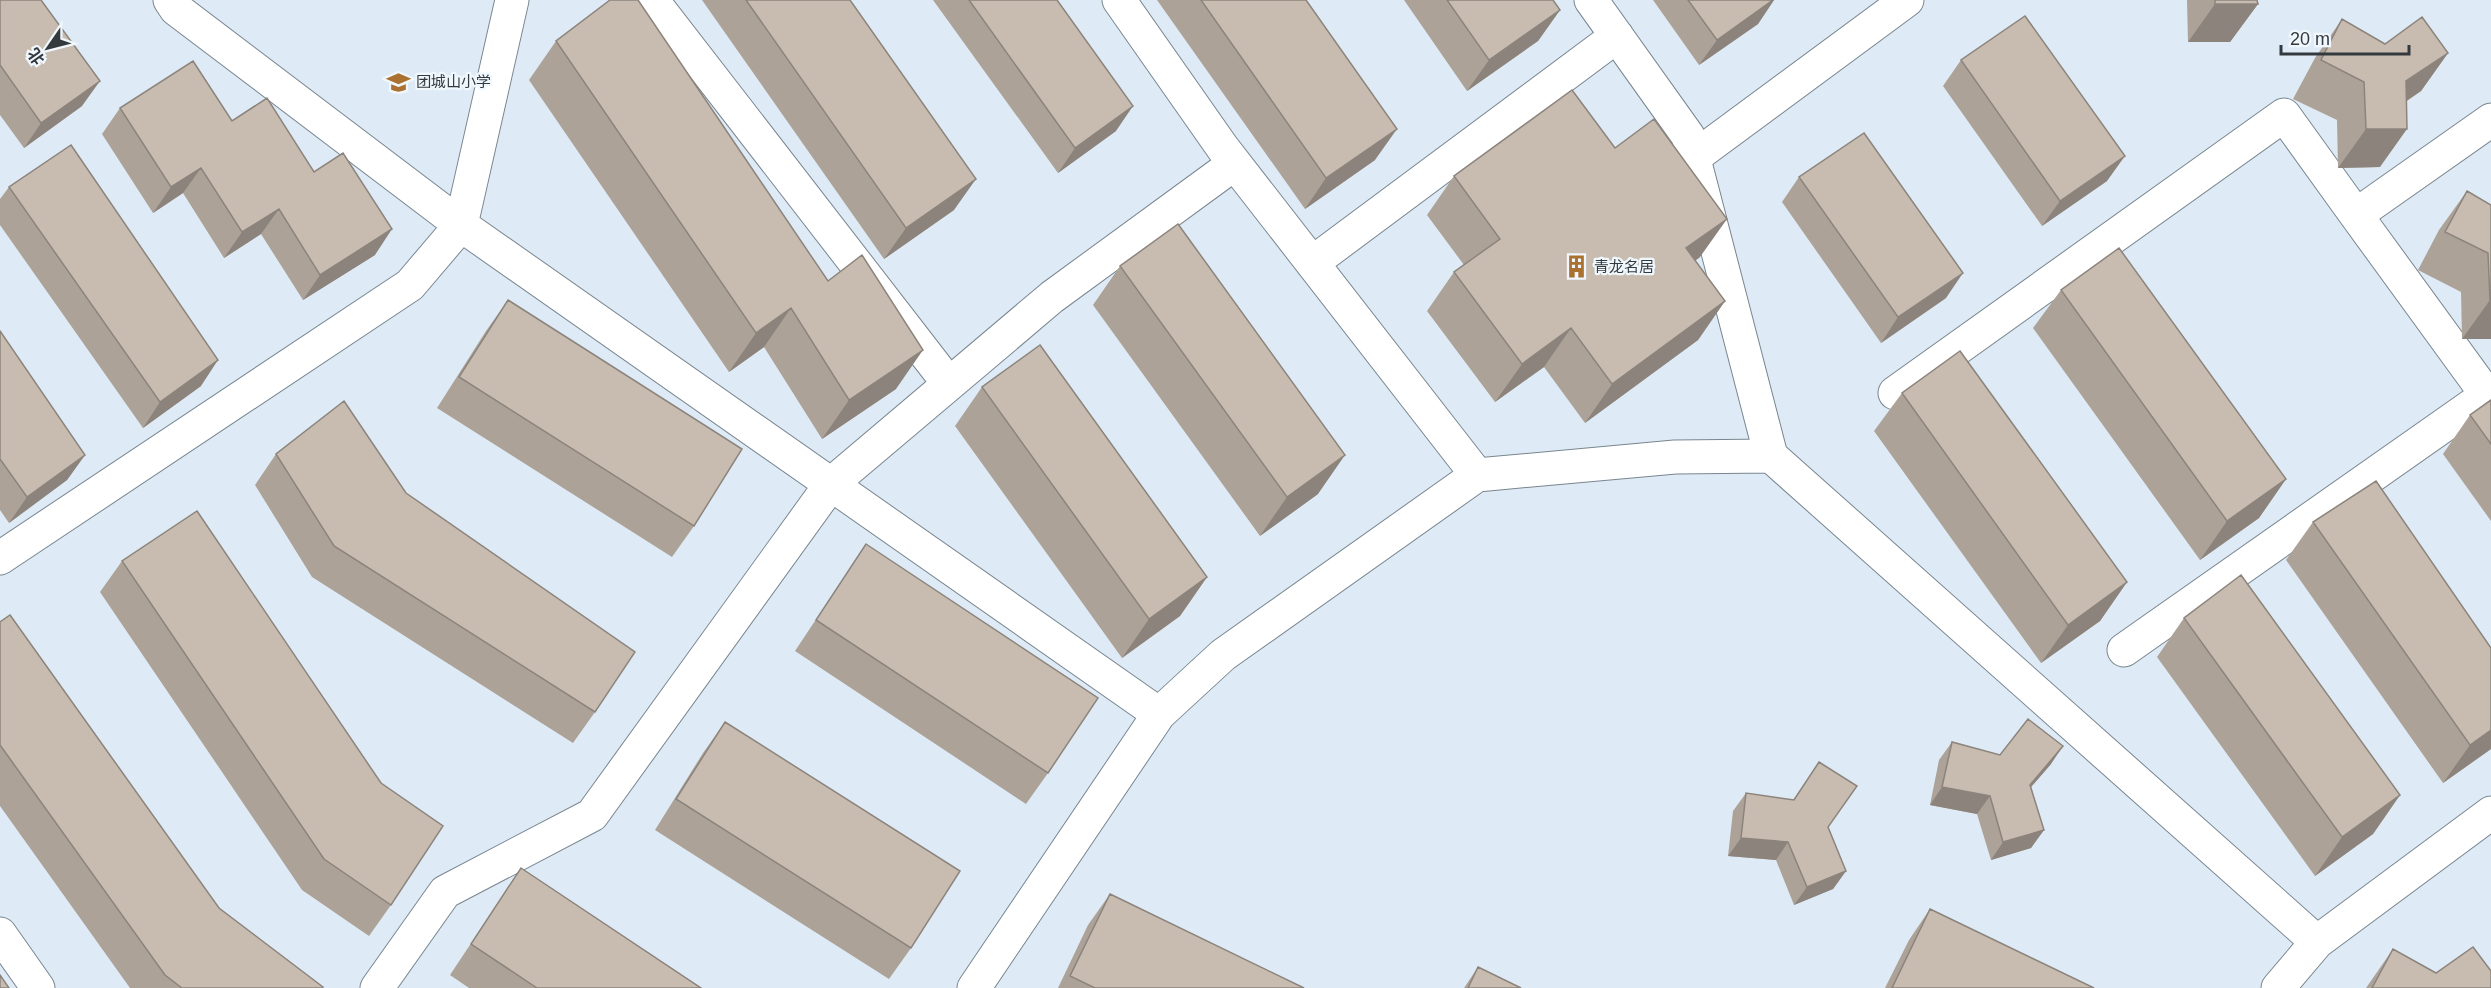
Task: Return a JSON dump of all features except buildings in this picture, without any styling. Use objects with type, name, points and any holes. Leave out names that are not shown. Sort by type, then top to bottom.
[{"type":"street","points":[[170,0],[176,9],[461,225],[1159,714]]},
{"type":"street","points":[[0,558],[410,285],[461,225],[512,0]]},
{"type":"street","points":[[652,0],[949,384]]},
{"type":"street","points":[[376,988],[445,892],[592,815],[831,484],[1052,297],[1234,164],[1119,0]]},
{"type":"street","points":[[1591,0],[1688,136],[1771,456],[2317,942]]},
{"type":"street","points":[[1693,158],[1907,0]]},
{"type":"street","points":[[1312,264],[1617,36]]},
{"type":"street","points":[[1895,393],[2284,115],[2487,395],[2124,650]]},
{"type":"street","points":[[2355,215],[2491,120]]},
{"type":"street","points":[[1222,147],[1477,475]]},
{"type":"street","points":[[974,988],[1159,714],[1223,655],[1477,475],[1675,457],[1771,456]]},
{"type":"street","points":[[2278,988],[2317,942],[2491,813]]},
{"type":"street","points":[[0,934],[38,988]]},
{"type":"place","name":"团城山小学","points":[[398,82]]},
{"type":"place","name":"青龙名居","points":[[1576,267]]}]
